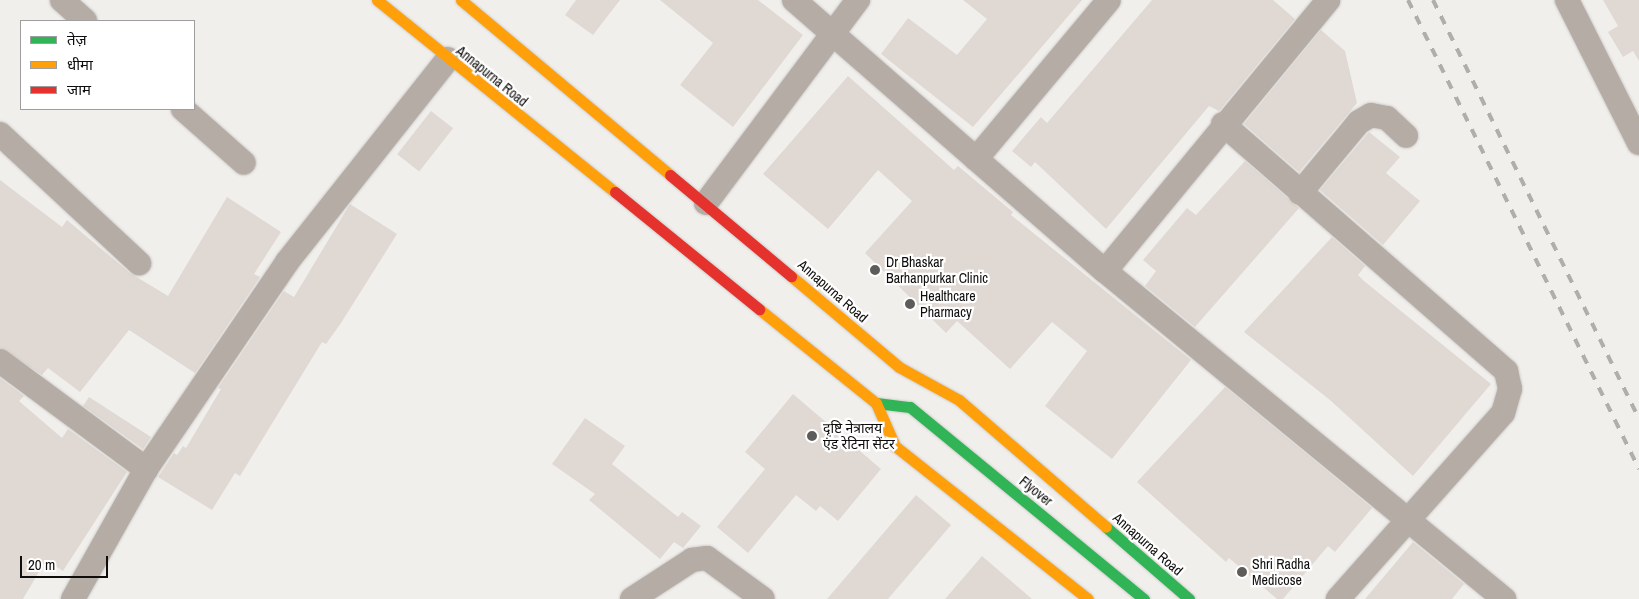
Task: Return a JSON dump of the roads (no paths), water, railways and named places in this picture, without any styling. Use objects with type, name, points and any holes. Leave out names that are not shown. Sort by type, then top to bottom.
[{"type":"main road","name":"Annapurna Road","points":[[377,0],[876,403],[895,446],[1084,598]]},
{"type":"main road","name":"Annapurna Road","points":[[462,0],[899,367],[958,400],[1189,599]]},
{"type":"main road","points":[[876,403],[910,407],[899,367]]},
{"type":"main road","name":"Flyover","points":[[910,407],[1144,599]]},
{"type":"street","points":[[62,0],[85,20]]},
{"type":"street","points":[[794,0],[832,31],[1105,271],[1504,599]]},
{"type":"street","points":[[706,203],[832,31],[858,0]]},
{"type":"street","points":[[976,159],[1109,0]]},
{"type":"street","points":[[1105,271],[1223,124],[1328,0]]},
{"type":"street","points":[[1567,0],[1639,143]]},
{"type":"street","points":[[74,599],[146,469],[287,262],[448,59]]},
{"type":"street","points":[[184,110],[244,163]]},
{"type":"street","points":[[1300,193],[1359,122],[1371,115],[1387,118],[1406,136]]},
{"type":"street","points":[[1223,124],[1506,371],[1510,389],[1503,413],[1406,519],[1338,599]]},
{"type":"street","points":[[0,134],[139,263]]},
{"type":"street","points":[[0,361],[146,469]]},
{"type":"street","points":[[632,599],[692,560],[707,558],[720,563],[763,599]]},
{"type":"railway","points":[[1408,0],[1639,469]]},
{"type":"railway","points":[[1433,0],[1639,419]]},
{"type":"place","name":"Dr Bhaskar Barhanpurkar Clinic","points":[[875,270]]},
{"type":"place","name":"Healthcare Pharmacy","points":[[910,304]]},
{"type":"place","name":"दृष्टि नेत्रालय एंड रेटिना सेंटर","points":[[812,436]]},
{"type":"place","name":"Shri Radha Medicose","points":[[1242,572]]}]
